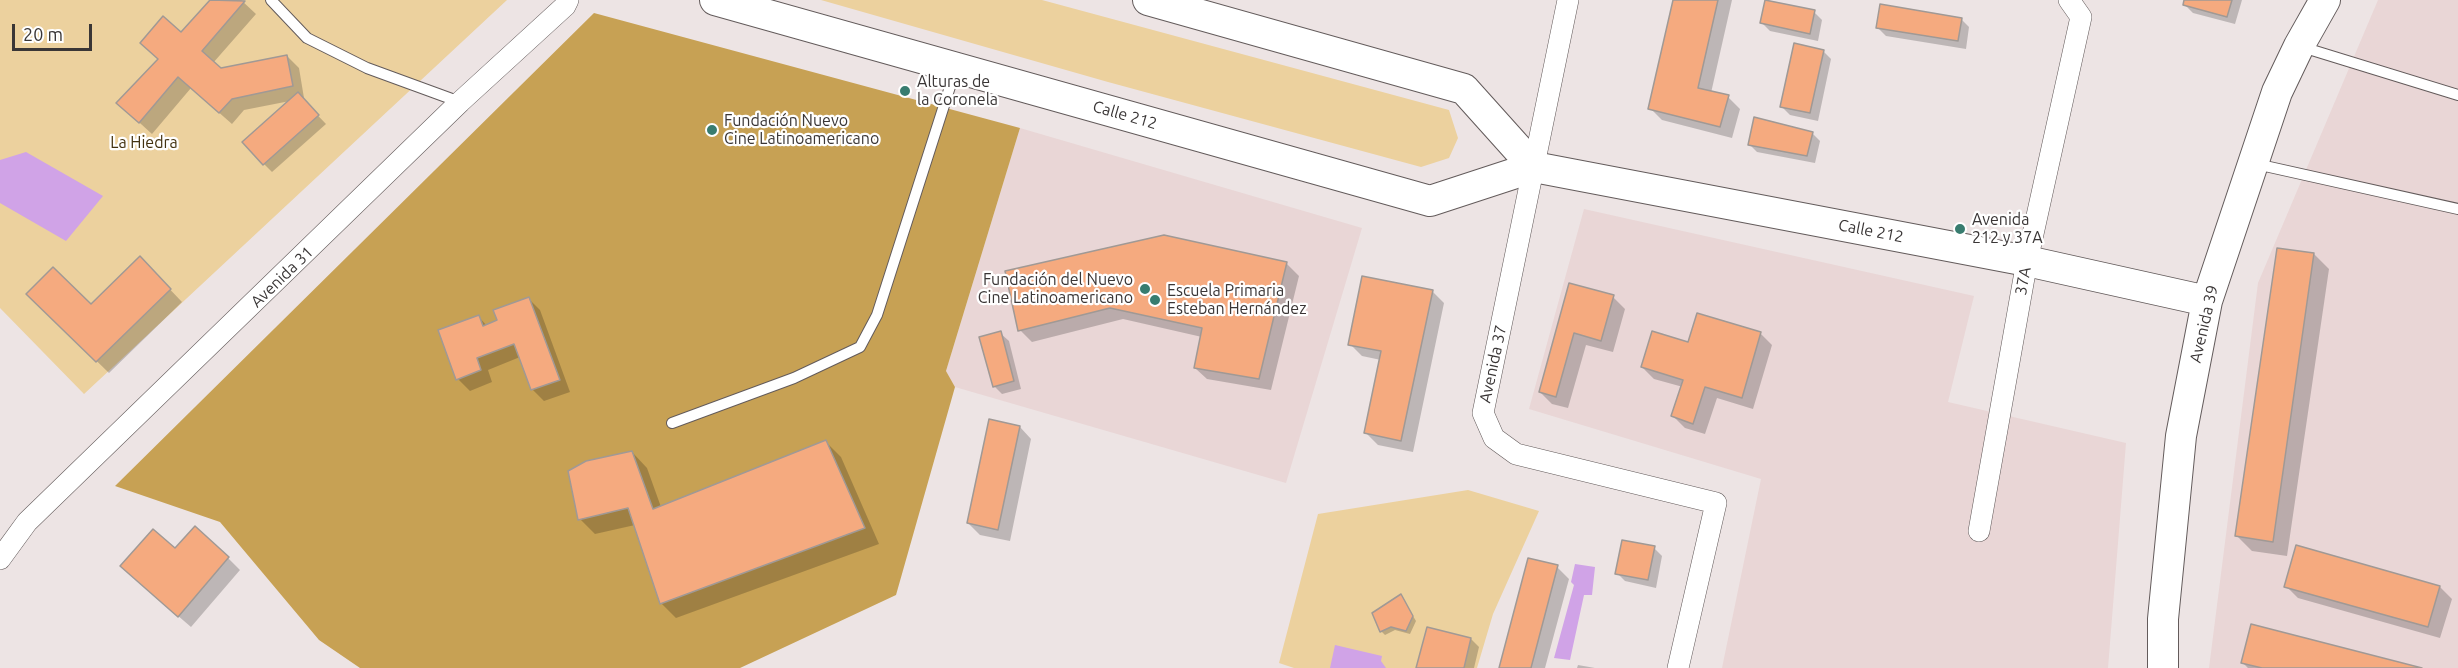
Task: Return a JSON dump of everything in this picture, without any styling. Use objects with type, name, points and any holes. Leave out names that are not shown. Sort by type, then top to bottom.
[{"type":"street","name":"Avenida 31","points":[[0,559],[27,522],[460,102],[565,6],[568,0]]},
{"type":"street","name":"Calle 212","points":[[715,0],[1430,201],[1534,167],[2027,261],[2207,301]]},
{"type":"street","points":[[1148,0],[1464,89],[1534,167]]},
{"type":"street","name":"Avenida 37","points":[[1568,0],[1483,413],[1494,438],[1516,453],[1716,503],[1678,668]]},
{"type":"street","name":"37A","points":[[1979,531],[2027,261],[2081,17],[2069,0]]},
{"type":"street","name":"Avenida 39","points":[[2163,668],[2163,619],[2181,436],[2207,301],[2277,92],[2325,0]]},
{"type":"lane","points":[[271,0],[308,38],[367,68],[460,102]]},
{"type":"lane","points":[[2299,46],[2458,95]]},
{"type":"lane","points":[[672,423],[794,378],[860,347],[877,315],[957,68]]},
{"type":"lane","points":[[2252,163],[2458,209]]},
{"type":"shaded area","points":[[2378,0],[2458,0],[2458,668],[2209,668],[2258,283]]},
{"type":"shaded area","points":[[594,13],[1020,128],[946,371],[955,387],[896,595],[740,668],[360,668],[319,640],[220,522],[115,486]]},
{"type":"shaded area","name":"Escuela Primaria Esteban Hernández","points":[[1020,128],[1362,228],[1286,483],[955,387],[946,371]]},
{"type":"shaded area","points":[[26,152],[103,196],[66,241],[0,203],[0,160]]},
{"type":"shaded area","points":[[1584,209],[1974,296],[1948,402],[2126,443],[2108,668],[1722,668],[1761,479],[1529,409]]},
{"type":"shaded area","points":[[1575,564],[1595,567],[1592,595],[1584,595],[1570,660],[1554,658],[1574,585],[1571,582]]},
{"type":"shaded area","points":[[1335,645],[1382,656],[1381,661],[1386,668],[1330,668]]},
{"type":"green space","name":"La Hiedra","points":[[0,0],[507,0],[84,394],[0,308]]},
{"type":"green space","points":[[821,0],[1042,0],[1449,110],[1458,138],[1449,158],[1421,167],[1108,82]]},
{"type":"green space","points":[[1468,490],[1539,511],[1493,614],[1477,668],[1294,668],[1279,663],[1318,514]]},
{"type":"building","points":[[210,0],[245,1],[202,51],[221,68],[287,55],[293,86],[232,99],[219,113],[178,77],[139,123],[116,103],[158,59],[140,43],[163,16],[181,32]]},
{"type":"building","points":[[1673,0],[1718,0],[1698,88],[1729,95],[1720,127],[1648,109]]},
{"type":"building","points":[[1765,0],[1815,10],[1810,34],[1760,23]]},
{"type":"building","points":[[2184,0],[2232,0],[2227,17],[2183,5]]},
{"type":"building","points":[[1880,4],[1962,18],[1958,41],[1876,28]]},
{"type":"building","points":[[1794,43],[1824,50],[1810,113],[1780,107]]},
{"type":"building","points":[[298,92],[319,115],[263,165],[242,142]]},
{"type":"building","points":[[1754,117],[1813,132],[1807,156],[1748,145]]},
{"type":"building","name":"Fundación del Nuevo Cine Latinoamericano","points":[[1164,235],[1287,262],[1259,379],[1194,368],[1202,328],[1110,308],[1018,331],[1005,271]]},
{"type":"building","points":[[2277,248],[2314,253],[2273,542],[2235,536]]},
{"type":"building","points":[[140,256],[171,289],[96,362],[26,294],[53,267],[91,304]]},
{"type":"building","points":[[1362,276],[1433,290],[1401,441],[1364,433],[1381,351],[1348,345]]},
{"type":"building","points":[[1569,283],[1614,295],[1601,341],[1574,333],[1556,397],[1539,392]]},
{"type":"building","points":[[529,297],[560,380],[531,390],[514,344],[477,358],[481,370],[456,380],[438,330],[479,315],[483,326],[497,320],[493,310]]},
{"type":"building","points":[[1697,313],[1761,332],[1742,398],[1705,387],[1693,424],[1671,416],[1683,380],[1641,367],[1652,331],[1688,342]]},
{"type":"building","points":[[1001,331],[1014,381],[993,387],[979,337]]},
{"type":"building","points":[[989,419],[1020,426],[998,530],[967,523]]},
{"type":"building","points":[[826,440],[865,528],[660,604],[628,508],[578,520],[568,471],[586,461],[632,451],[653,509]]},
{"type":"building","points":[[195,526],[229,557],[178,617],[120,566],[153,529],[175,548]]},
{"type":"building","points":[[1622,540],[1655,546],[1648,580],[1615,574]]},
{"type":"building","points":[[2296,545],[2440,586],[2428,627],[2284,587]]},
{"type":"building","points":[[1528,558],[1558,565],[1531,668],[1499,668]]},
{"type":"building","points":[[1401,594],[1413,616],[1406,631],[1391,627],[1380,632],[1372,613]]},
{"type":"building","points":[[2251,624],[2422,668],[2262,668],[2241,663]]},
{"type":"building","points":[[1427,627],[1471,638],[1464,668],[1416,668]]},
{"type":"place","name":"Alturas de la Coronela","points":[[905,91]]},
{"type":"place","name":"Fundación Nuevo Cine Latinoamericano","points":[[712,130]]},
{"type":"place","name":"Avenida 212 y 37A","points":[[1960,229]]},
{"type":"place","name":"Fundación del Nuevo Cine Latinoamericano","points":[[1145,289]]},
{"type":"place","name":"Escuela Primaria Esteban Hernández","points":[[1155,300]]}]
